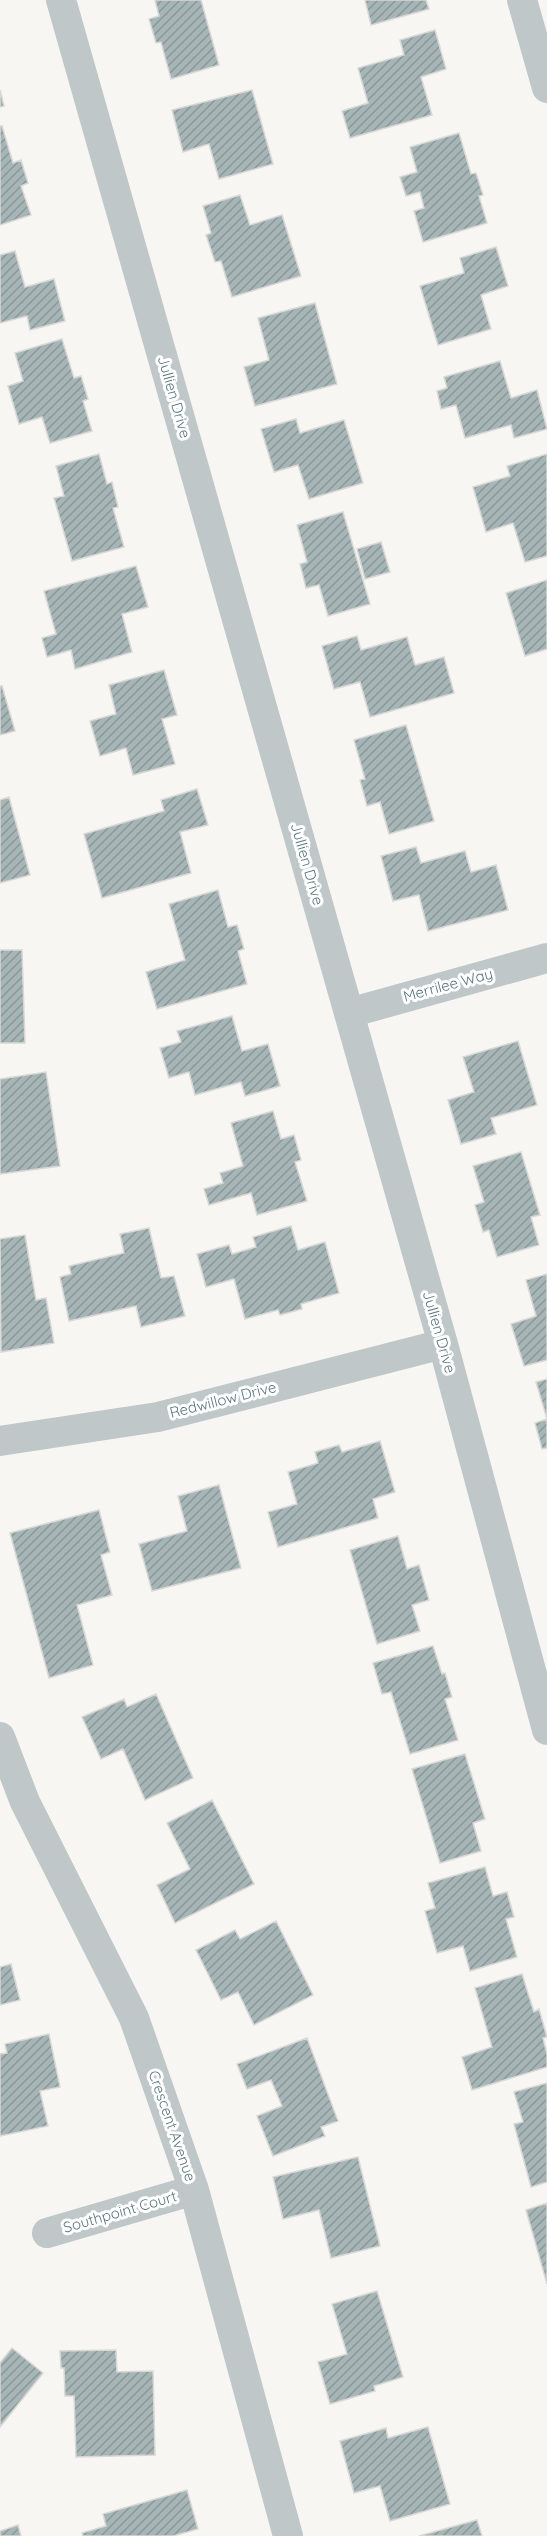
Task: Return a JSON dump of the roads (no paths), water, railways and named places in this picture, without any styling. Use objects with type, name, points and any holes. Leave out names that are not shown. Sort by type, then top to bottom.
[{"type":"street","name":"Jullien Drive","points":[[61,0],[443,1344],[547,1730]]},
{"type":"street","points":[[522,0],[547,88]]},
{"type":"street","name":"Merrilee Way","points":[[349,1013],[547,958]]},
{"type":"street","name":"Redwillow Drive","points":[[0,1442],[159,1417],[443,1344]]},
{"type":"street","name":"Crescent Avenue","points":[[0,1737],[25,1802],[134,2018],[194,2190],[288,2536]]},
{"type":"street","name":"Southpoint Court","points":[[46,2233],[194,2190]]}]
